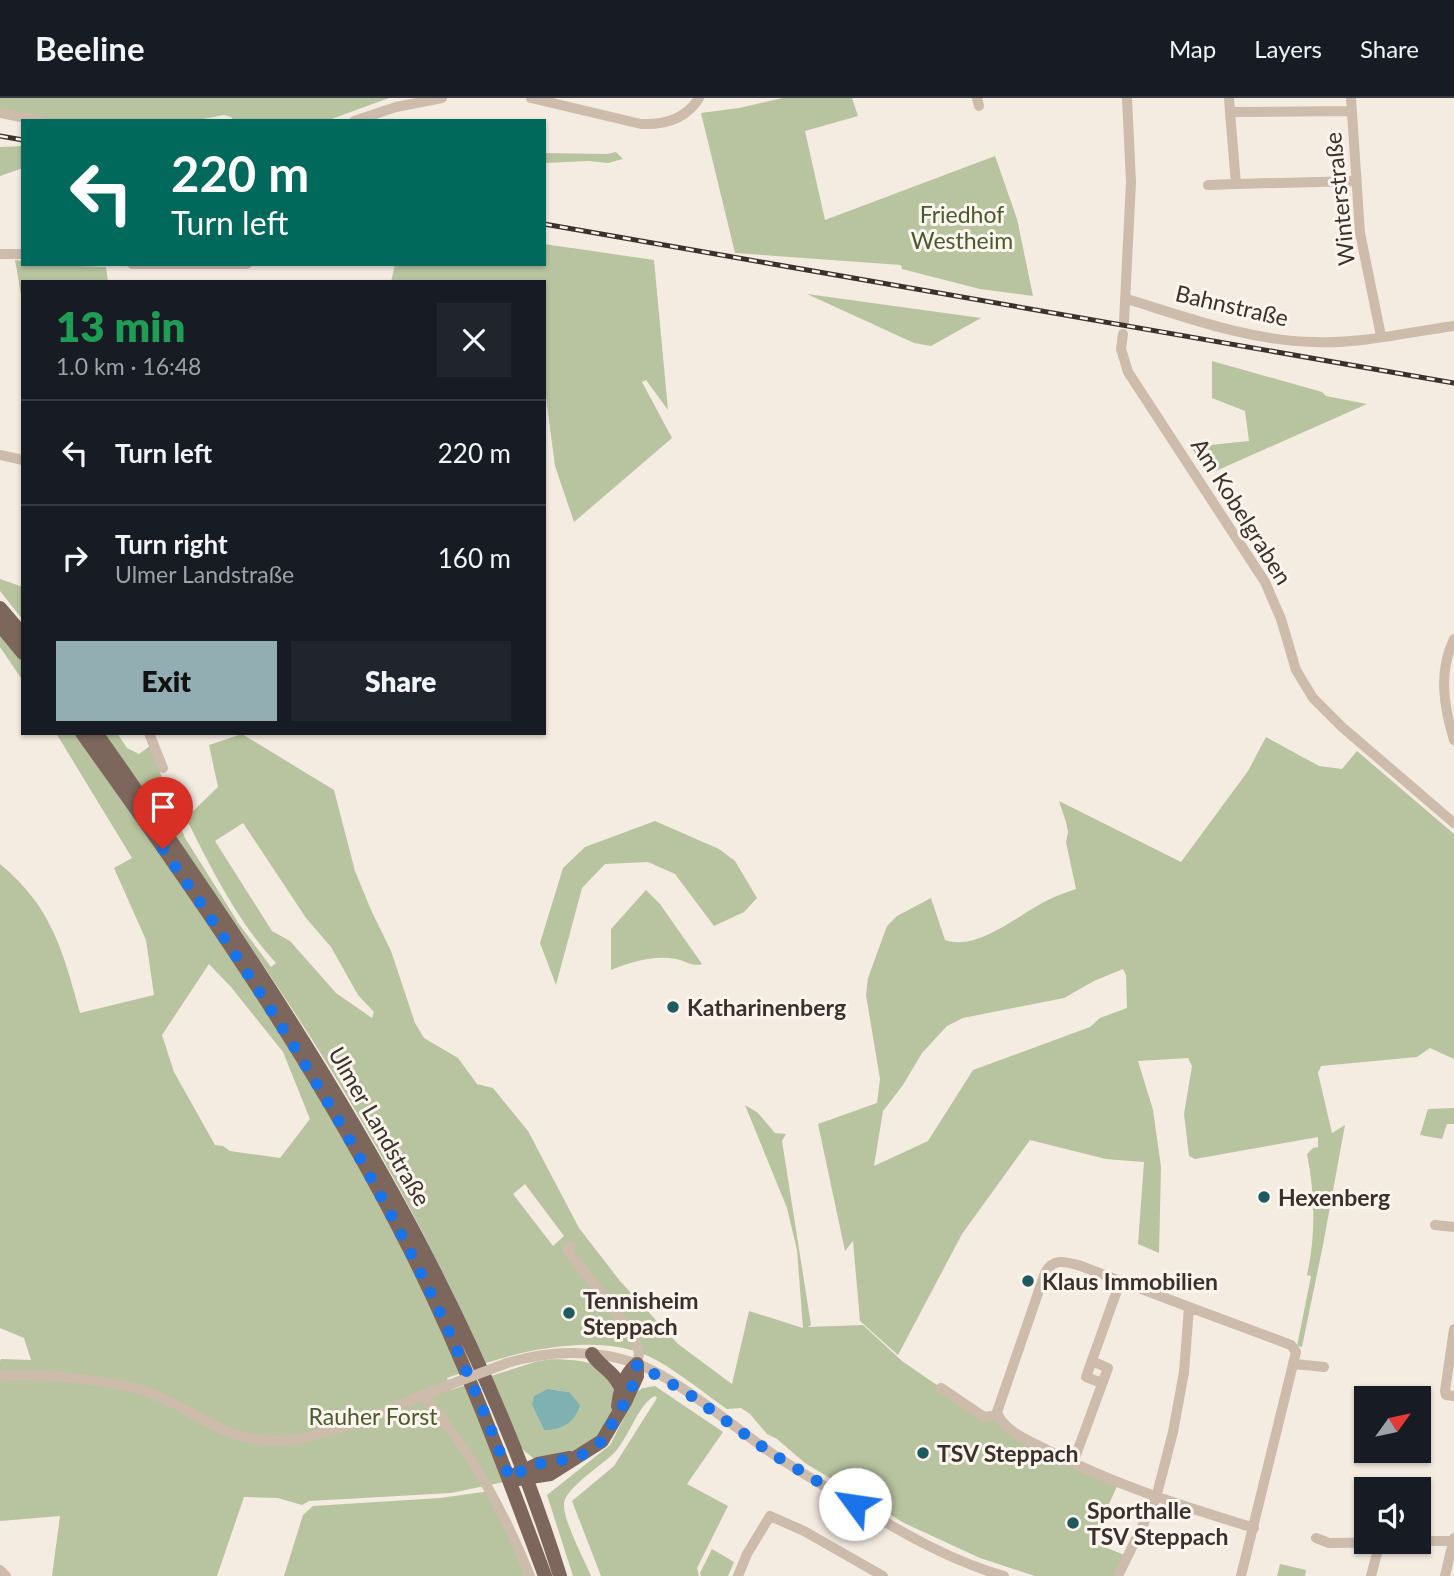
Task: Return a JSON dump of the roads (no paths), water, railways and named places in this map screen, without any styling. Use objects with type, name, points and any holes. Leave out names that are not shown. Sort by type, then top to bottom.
[{"type":"main road","points":[[0,608],[21,633]]},
{"type":"main road","points":[[0,625],[21,651]]},
{"type":"main road","name":"Ulmer Landstraße","points":[[83,735],[253,981],[343,1126],[396,1223],[443,1318],[493,1434],[545,1576]]},
{"type":"main road","name":"Ulmer Landstraße","points":[[97,735],[287,1013],[372,1154],[455,1312],[488,1383],[560,1576]]},
{"type":"main road","points":[[592,1354],[598,1363],[612,1372],[621,1388]]},
{"type":"main road","points":[[510,1479],[524,1475],[550,1474],[602,1441],[637,1376],[638,1361]]},
{"type":"main road","points":[[617,1414],[621,1388],[638,1361]]},
{"type":"main road","points":[[524,1475],[538,1464],[579,1457]]},
{"type":"main road","points":[[544,1528],[541,1499],[550,1474]]},
{"type":"street","points":[[360,119],[396,107],[442,98]]},
{"type":"street","points":[[531,98],[641,124],[657,124],[669,122],[687,112],[699,98]]},
{"type":"street","name":"Am Kobelgraben","points":[[1127,98],[1131,182],[1127,299],[1121,349],[1128,372],[1265,582],[1281,619],[1296,670],[1306,689],[1342,727],[1454,822]]},
{"type":"street","points":[[1229,98],[1236,184]]},
{"type":"street","points":[[1310,98],[1311,112]]},
{"type":"street","name":"Winterstraße","points":[[1352,98],[1362,246],[1381,336]]},
{"type":"street","points":[[1230,113],[1352,111]]},
{"type":"street","points":[[0,113],[31,119]]},
{"type":"street","points":[[1208,185],[1356,181]]},
{"type":"street","points":[[0,254],[21,254]]},
{"type":"street","name":"Bahnstraße","points":[[1127,299],[1226,330],[1267,338],[1318,342],[1454,326]]},
{"type":"street","points":[[0,455],[21,460]]},
{"type":"street","points":[[1454,639],[1447,656],[1444,684],[1454,740]]},
{"type":"street","points":[[150,735],[163,768]]},
{"type":"street","points":[[1436,1225],[1454,1227]]},
{"type":"street","points":[[571,1246],[566,1250],[634,1335],[638,1344],[638,1361]]},
{"type":"street","points":[[1241,1576],[1254,1528],[1295,1364],[1296,1352],[1291,1345],[1065,1261],[1048,1266],[997,1412],[1004,1425],[1118,1484],[1254,1528]]},
{"type":"street","points":[[1102,1383],[1086,1377],[1120,1282]]},
{"type":"street","points":[[1118,1576],[1156,1498],[1173,1432],[1184,1372],[1189,1307]]},
{"type":"street","points":[[1450,1395],[1445,1391],[1454,1328]]},
{"type":"street","points":[[0,1376],[31,1374],[130,1387],[159,1396],[226,1432],[247,1438],[277,1441],[331,1429],[508,1363],[549,1353],[592,1354],[638,1361],[771,1453],[892,1527],[959,1560],[1004,1576]]},
{"type":"street","points":[[1073,1463],[1108,1368],[1092,1361]]},
{"type":"street","points":[[1295,1364],[1324,1367]]},
{"type":"street","points":[[941,1388],[984,1417],[998,1415]]},
{"type":"street","points":[[422,1395],[448,1424],[491,1489],[530,1576]]},
{"type":"street","points":[[738,1576],[747,1554],[770,1516],[883,1576]]},
{"type":"street","points":[[1316,1538],[1329,1543],[1354,1543]]},
{"type":"street","points":[[1431,1541],[1454,1540],[1445,1576]]},
{"type":"street","points":[[1371,1576],[1377,1554]]},
{"type":"street","points":[[0,1570],[6,1576]]},
{"type":"water","points":[[548,1389],[569,1392],[580,1405],[571,1421],[556,1429],[544,1430],[532,1405],[534,1396]]},
{"type":"railway","points":[[0,136],[21,140]]},
{"type":"railway","points":[[546,224],[1454,383]]},
{"type":"place","name":"Katharinenberg","points":[[673,1007]]},
{"type":"place","name":"Hexenberg","points":[[1264,1197]]},
{"type":"place","name":"Klaus Immobilien","points":[[1028,1281]]},
{"type":"place","name":"Tennisheim Steppach","points":[[569,1313]]},
{"type":"place","name":"TSV Steppach","points":[[923,1453]]},
{"type":"place","name":"Sporthalle TSV Steppach","points":[[1073,1523]]},
{"type":"park label","name":"Friedhof Westheim","points":[[962,227]]},
{"type":"park label","name":"Rauher Forst","points":[[373,1416]]}]
